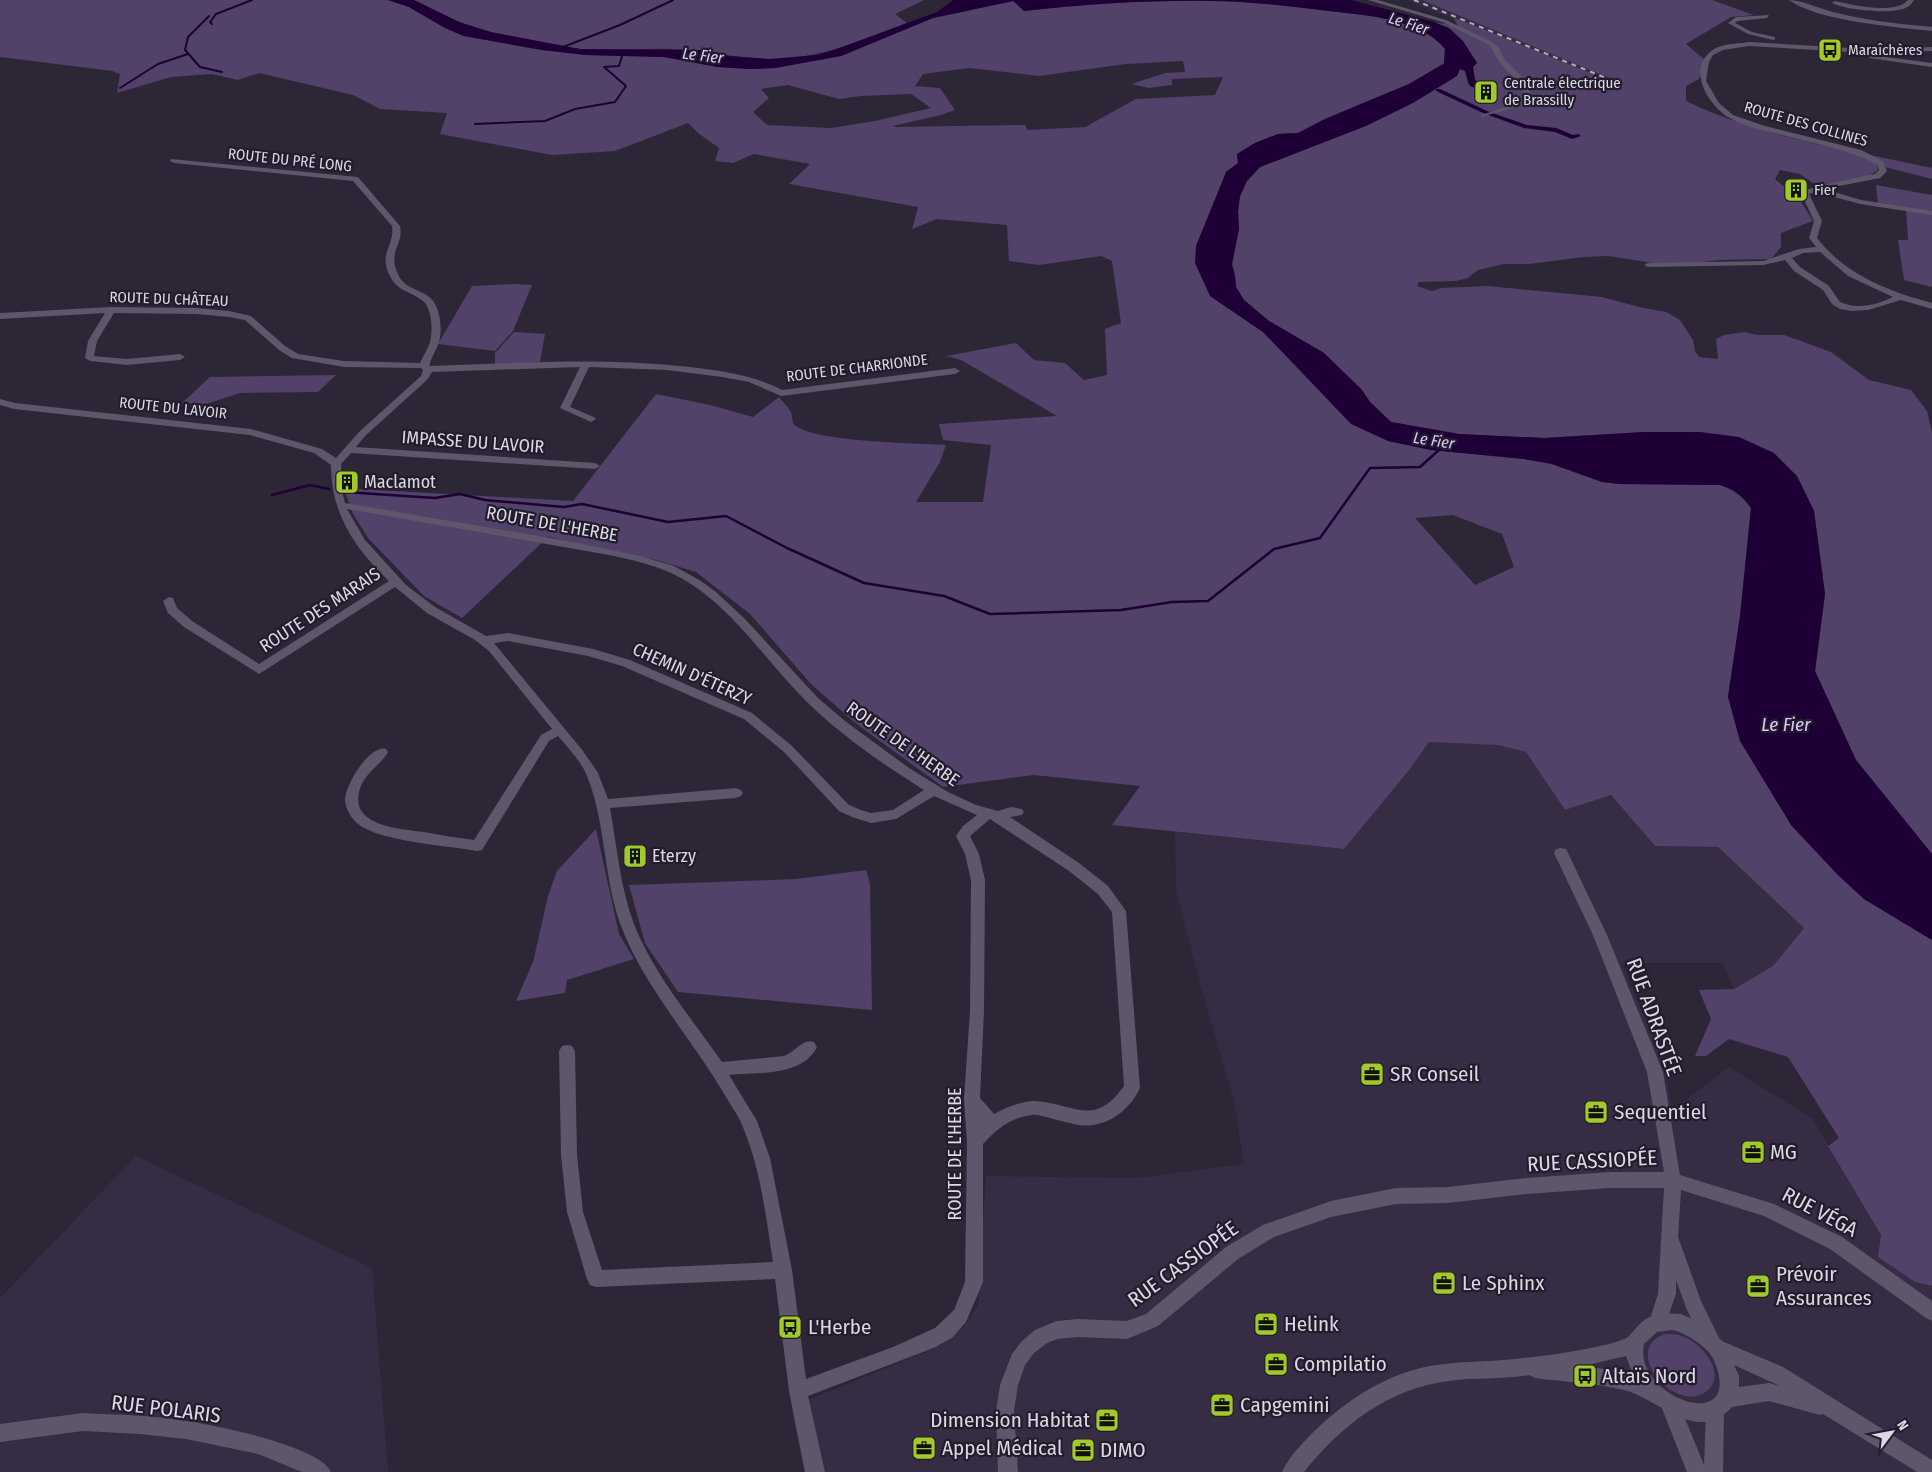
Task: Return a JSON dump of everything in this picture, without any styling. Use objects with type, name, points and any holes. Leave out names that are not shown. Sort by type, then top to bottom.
[{"type":"street","points":[[1371,0],[1448,23],[1494,46],[1501,60],[1524,82],[1529,97],[1527,101],[1521,104],[1486,114]]},
{"type":"street","points":[[1792,0],[1820,10],[1885,23],[1932,29]]},
{"type":"street","points":[[1820,10],[1838,2],[1873,9],[1899,9],[1906,7],[1911,0]]},
{"type":"street","points":[[1767,16],[1736,19],[1732,23],[1757,35],[1830,50]]},
{"type":"street","name":"ROUTE DES COLLINES","points":[[1815,189],[1874,177],[1882,173],[1882,166],[1873,158],[1858,152],[1762,128],[1731,116],[1716,104],[1703,81],[1704,66],[1711,54],[1730,46],[1768,44],[1830,50],[1932,49]]},
{"type":"street","points":[[1842,50],[1856,55],[1932,65]]},
{"type":"street","name":"ROUTE DU PRÉ LONG","points":[[174,161],[355,179],[398,229],[388,257],[394,276],[401,287],[428,300],[435,311],[435,342],[427,356],[426,367]]},
{"type":"street","points":[[1932,213],[1860,202],[1815,189],[1804,194],[1818,221],[1812,235],[1821,250],[1853,274],[1882,291],[1932,306]]},
{"type":"street","points":[[1648,265],[1763,262],[1787,257],[1802,251],[1821,250]]},
{"type":"street","points":[[1787,257],[1797,269],[1826,288],[1832,300],[1844,308],[1857,310],[1899,297]]},
{"type":"street","points":[[111,310],[98,328],[88,354],[90,358],[127,362],[180,357]]},
{"type":"street","name":"ROUTE DU CHÂTEAU","points":[[0,316],[111,310],[196,311],[243,316],[294,356],[344,364],[426,367]]},
{"type":"street","points":[[586,364],[564,408],[591,419]]},
{"type":"street","name":"ROUTE DE CHARRIONDE","points":[[426,367],[586,364],[668,367],[723,374],[751,380],[780,394],[955,371]]},
{"type":"street","points":[[426,367],[425,377],[362,434],[336,464],[337,491],[341,505],[349,524],[382,567],[396,581],[431,610],[485,640],[502,658],[592,774],[603,804],[618,891],[627,924],[643,959],[718,1069],[751,1126],[762,1158],[783,1270],[798,1391],[815,1472]]},
{"type":"street","name":"ROUTE DU LAVOIR","points":[[0,402],[23,407],[251,432],[318,452],[336,464]]},
{"type":"street","name":"IMPASSE DU LAVOIR","points":[[349,450],[595,466]]},
{"type":"street","name":"ROUTE DE L'HERBE","points":[[341,505],[609,552],[672,570],[696,582],[731,610],[806,694],[840,725],[932,791],[963,806],[992,814]]},
{"type":"street","name":"ROUTE DES MARAIS","points":[[169,601],[172,610],[188,624],[259,670],[396,581]]},
{"type":"street","name":"CHEMIN D'ÉTERZY","points":[[485,640],[508,637],[589,652],[626,663],[748,716],[788,749],[844,808],[857,814],[871,818],[896,814],[932,791]]},
{"type":"street","points":[[382,752],[370,762],[353,785],[350,794],[351,803],[358,817],[379,830],[477,846],[545,738],[559,730]]},
{"type":"street","points":[[603,804],[736,793]]},
{"type":"street","points":[[992,814],[1017,812]]},
{"type":"street","points":[[974,1142],[992,1123],[1007,1114],[1033,1108],[1081,1118],[1093,1118],[1112,1110],[1121,1103],[1132,1088],[1119,911],[1115,902],[1091,880],[992,814]]},
{"type":"street","name":"ROUTE DE L'HERBE","points":[[798,1391],[929,1342],[948,1329],[962,1313],[974,1282],[974,1142],[972,1100],[977,1011],[978,880],[972,854],[963,836],[967,828],[992,814]]},
{"type":"street","name":"RUE ADRASTÉE","points":[[1561,853],[1600,935],[1655,1072],[1673,1180],[1667,1294],[1658,1322]]},
{"type":"street","points":[[718,1069],[785,1063],[798,1058],[809,1047]]},
{"type":"street","points":[[566,1051],[569,1155],[575,1212],[596,1279],[783,1270]]},
{"type":"street","points":[[972,1100],[992,1123]]},
{"type":"street","name":"RUE CASSIOPÉE","points":[[1008,1472],[1005,1411],[1010,1384],[1018,1360],[1028,1347],[1041,1336],[1057,1330],[1078,1328],[1127,1330],[1152,1320],[1232,1253],[1269,1231],[1332,1209],[1396,1196],[1448,1195],[1527,1186],[1610,1180],[1673,1180]]},
{"type":"street","name":"RUE VÉGA","points":[[1673,1180],[1768,1209],[1828,1239],[1932,1312]]},
{"type":"street","name":"RUE ADRASTÉE","points":[[1671,1236],[1693,1304],[1715,1345]]},
{"type":"street","points":[[1713,1472],[1722,1404],[1732,1383],[1728,1365],[1715,1345],[1702,1333],[1680,1323],[1658,1322],[1643,1329],[1635,1343],[1634,1358],[1640,1375],[1652,1391],[1670,1406],[1694,1414],[1722,1404],[1769,1392],[1832,1409]]},
{"type":"street","points":[[1292,1472],[1327,1430],[1354,1408],[1387,1389],[1446,1372],[1522,1367],[1620,1351],[1635,1343]]},
{"type":"street","points":[[1715,1345],[1784,1377],[1932,1471]]},
{"type":"street","points":[[1522,1367],[1624,1381],[1652,1391]]},
{"type":"street","points":[[1670,1406],[1697,1472]]},
{"type":"street","name":"RUE POLARIS","points":[[0,1433],[83,1422],[186,1430],[258,1445],[298,1458],[321,1472]]},
{"type":"shaded area","points":[[0,0],[388,0],[409,7],[445,28],[464,36],[542,50],[586,55],[664,57],[718,67],[749,69],[775,68],[841,56],[933,18],[1014,1],[1024,11],[1094,4],[1164,1],[1225,1],[1266,4],[1388,19],[1421,30],[1434,38],[1445,49],[1444,63],[1409,84],[1325,119],[1298,133],[1278,134],[1255,143],[1237,154],[1238,163],[1226,172],[1196,246],[1210,296],[1263,332],[1306,375],[1388,441],[1431,450],[1524,459],[1552,464],[1602,482],[1620,484],[1720,485],[1737,494],[1751,508],[1740,616],[1728,697],[1791,825],[1838,875],[1864,899],[1932,940],[1932,1286],[1915,1282],[1878,1257],[1881,1235],[1828,1146],[1839,1138],[1788,1057],[1729,1039],[1706,1056],[1695,1056],[1711,1019],[1699,990],[1734,989],[1773,966],[1804,928],[1718,847],[1655,846],[1611,795],[1565,810],[1526,752],[1497,745],[1429,742],[1410,769],[1344,849],[1112,825],[1140,786],[1034,775],[943,787],[854,722],[811,684],[750,614],[696,572],[656,560],[548,537],[462,618],[424,596],[368,538],[352,512],[345,491],[358,489],[573,501],[656,394],[710,405],[753,417],[779,397],[791,412],[794,425],[807,431],[845,439],[946,445],[940,462],[916,502],[983,502],[991,445],[943,440],[939,424],[1057,416],[961,360],[946,356],[1016,343],[1034,360],[1065,363],[1084,380],[1107,375],[1105,329],[1121,323],[1112,261],[1101,256],[1039,265],[1009,261],[1007,225],[937,219],[912,229],[918,207],[789,184],[810,164],[754,154],[733,163],[715,161],[719,148],[698,133],[688,123],[615,151],[552,155],[440,134],[447,113],[380,109],[353,95],[259,73],[238,80],[212,74],[171,77],[117,93],[120,74],[112,71],[0,57]],"holes":[[[1183,61],[1185,72],[1165,73],[1131,84],[1149,88],[1172,85],[1172,79],[1223,77],[1215,95],[1136,99],[1085,127],[1028,130],[1025,125],[893,126],[955,110],[940,88],[915,86],[923,74],[969,68],[1039,76],[1126,64]],[[788,85],[839,99],[911,94],[931,108],[875,121],[831,128],[767,125],[753,112],[769,98],[761,89]],[[1453,515],[1502,534],[1514,567],[1475,585],[1415,518]]]},
{"type":"shaded area","points":[[414,0],[924,0],[895,14],[907,23],[873,36],[822,53],[769,59],[683,50],[591,50],[550,45],[486,31],[447,16]]},
{"type":"shaded area","points":[[1406,0],[1422,0],[1450,10],[1613,79],[1603,78]]},
{"type":"shaded area","points":[[1422,0],[1712,0],[1754,15],[1731,17],[1686,44],[1705,60],[1699,79],[1686,86],[1686,101],[1745,125],[1776,134],[1932,168],[1932,179],[1877,165],[1878,170],[1869,176],[1817,186],[1800,174],[1780,170],[1775,179],[1800,200],[1813,221],[1781,233],[1781,247],[1771,259],[1720,260],[1686,264],[1653,263],[1608,256],[1584,257],[1529,264],[1504,264],[1478,270],[1468,278],[1456,281],[1419,282],[1417,286],[1432,291],[1441,288],[1488,286],[1602,297],[1666,312],[1680,320],[1693,340],[1695,351],[1699,357],[1718,359],[1716,339],[1724,335],[1745,332],[1757,335],[1784,335],[1831,352],[1869,380],[1911,390],[1927,411],[1932,432],[1932,854],[1856,760],[1815,671],[1825,594],[1814,511],[1797,476],[1644,432],[1544,438],[1459,434],[1391,422],[1324,353],[1269,321],[1244,300],[1236,287],[1232,264],[1239,229],[1238,211],[1240,196],[1247,181],[1260,167],[1316,145],[1435,88],[1457,76],[1460,69],[1465,71],[1468,84],[1481,86],[1475,80],[1473,67],[1477,63],[1468,50],[1453,34],[1434,22],[1458,26],[1454,19],[1458,19],[1603,78],[1612,79]]},
{"type":"shaded area","points":[[1876,185],[1932,195],[1932,287],[1904,280],[1898,240],[1908,240],[1906,209],[1878,204]]},
{"type":"shaded area","points":[[532,285],[513,331],[495,351],[438,344],[472,286]]},
{"type":"shaded area","points":[[514,332],[545,334],[540,362],[495,366],[495,353]]},
{"type":"shaded area","points":[[336,375],[318,392],[240,393],[206,404],[182,403],[210,377]]},
{"type":"shaded area","points":[[1429,742],[1497,745],[1526,752],[1565,810],[1611,795],[1655,846],[1718,847],[1804,928],[1773,966],[1734,989],[1723,963],[1621,963],[1663,1059],[1672,1110],[1729,1067],[1813,1119],[1881,1235],[1915,1282],[1932,1286],[1932,1472],[804,1472],[791,1407],[940,1346],[963,1328],[978,1306],[986,1176],[1137,1178],[1244,1164],[1234,1101],[1200,984],[1176,891],[1175,832],[1344,849],[1410,769]]},
{"type":"shaded area","points":[[596,829],[619,934],[634,959],[567,980],[565,993],[516,1001],[533,962],[548,896],[557,871]]},
{"type":"shaded area","points":[[866,870],[870,884],[872,1010],[678,992],[645,943],[629,885],[796,879]]},
{"type":"shaded area","points":[[136,1156],[372,1268],[388,1472],[0,1472],[0,1298]]},
{"type":"shaded area","points":[[1665,1334],[1677,1335],[1691,1340],[1705,1353],[1714,1368],[1715,1377],[1713,1384],[1707,1391],[1695,1396],[1681,1395],[1668,1388],[1658,1378],[1650,1366],[1648,1353],[1652,1342]]},
{"type":"water","name":"Le Fier","points":[[388,0],[414,0],[459,22],[491,32],[580,49],[702,50],[729,56],[770,59],[817,55],[834,50],[937,12],[953,0],[1351,0],[1434,22],[1449,28],[1463,41],[1477,63],[1473,67],[1475,80],[1483,86],[1475,88],[1470,86],[1465,71],[1460,69],[1457,76],[1413,103],[1366,126],[1260,167],[1247,181],[1240,196],[1238,211],[1239,229],[1232,264],[1236,287],[1244,300],[1269,321],[1324,353],[1391,422],[1459,434],[1544,438],[1644,432],[1700,432],[1739,437],[1774,453],[1797,476],[1814,511],[1825,594],[1815,671],[1856,760],[1932,854],[1932,940],[1864,899],[1838,875],[1791,825],[1740,741],[1728,697],[1740,616],[1751,508],[1745,500],[1734,491],[1720,485],[1620,484],[1602,482],[1552,464],[1524,459],[1431,450],[1388,441],[1351,424],[1263,332],[1210,296],[1195,263],[1196,246],[1226,172],[1238,163],[1237,154],[1255,143],[1278,134],[1298,133],[1325,119],[1409,84],[1444,64],[1445,49],[1434,38],[1420,30],[1388,19],[1266,4],[1225,1],[1164,1],[1094,4],[1024,11],[1013,1],[933,18],[841,56],[775,68],[750,69],[718,67],[664,57],[586,55],[542,50],[464,36],[445,28],[409,7]]},
{"type":"waterway","points":[[212,24],[210,22],[216,14],[252,0]]},
{"type":"waterway","points":[[563,47],[620,25],[673,0]]},
{"type":"waterway","points":[[209,16],[188,37],[185,50],[200,67],[222,72]]},
{"type":"waterway","points":[[475,124],[545,121],[575,109],[615,102],[626,86],[604,67],[619,66],[623,53]]},
{"type":"waterway","points":[[120,88],[158,64],[188,54]]},
{"type":"waterway","points":[[1438,90],[1485,112],[1526,127],[1556,130],[1572,137],[1578,136]]},
{"type":"waterway","points":[[345,492],[435,498],[460,494],[485,500],[564,507],[582,504],[668,522],[726,516],[787,548],[864,583],[944,596],[990,614],[1121,610],[1172,602],[1208,601],[1274,549],[1320,538],[1370,468],[1420,467],[1440,449]]},
{"type":"waterway","points":[[272,495],[310,485],[329,489]]},
{"type":"railway","points":[[1414,0],[1611,80]]},
{"type":"place","name":"Maraîchères","points":[[1830,50]]},
{"type":"place","name":"Centrale électrique de Brassilly","points":[[1486,92]]},
{"type":"place","name":"Fier","points":[[1796,190]]},
{"type":"place","name":"Maclamot","points":[[347,482]]},
{"type":"place","name":"Eterzy","points":[[635,856]]},
{"type":"place","name":"SR Conseil","points":[[1372,1074]]},
{"type":"place","name":"Sequentiel","points":[[1596,1112]]},
{"type":"place","name":"MG","points":[[1753,1152]]},
{"type":"place","name":"Le Sphinx","points":[[1444,1283]]},
{"type":"place","name":"Prévoir Assurances","points":[[1758,1286]]},
{"type":"place","name":"Helink","points":[[1266,1324]]},
{"type":"place","name":"L'Herbe","points":[[790,1327]]},
{"type":"place","name":"Compilatio","points":[[1276,1364]]},
{"type":"place","name":"Altaïs Nord","points":[[1585,1376]]},
{"type":"place","name":"Capgemini","points":[[1222,1405]]},
{"type":"place","name":"Dimension Habitat","points":[[1107,1420]]},
{"type":"place","name":"Appel Médical","points":[[924,1448]]},
{"type":"place","name":"DIMO","points":[[1083,1450]]}]
